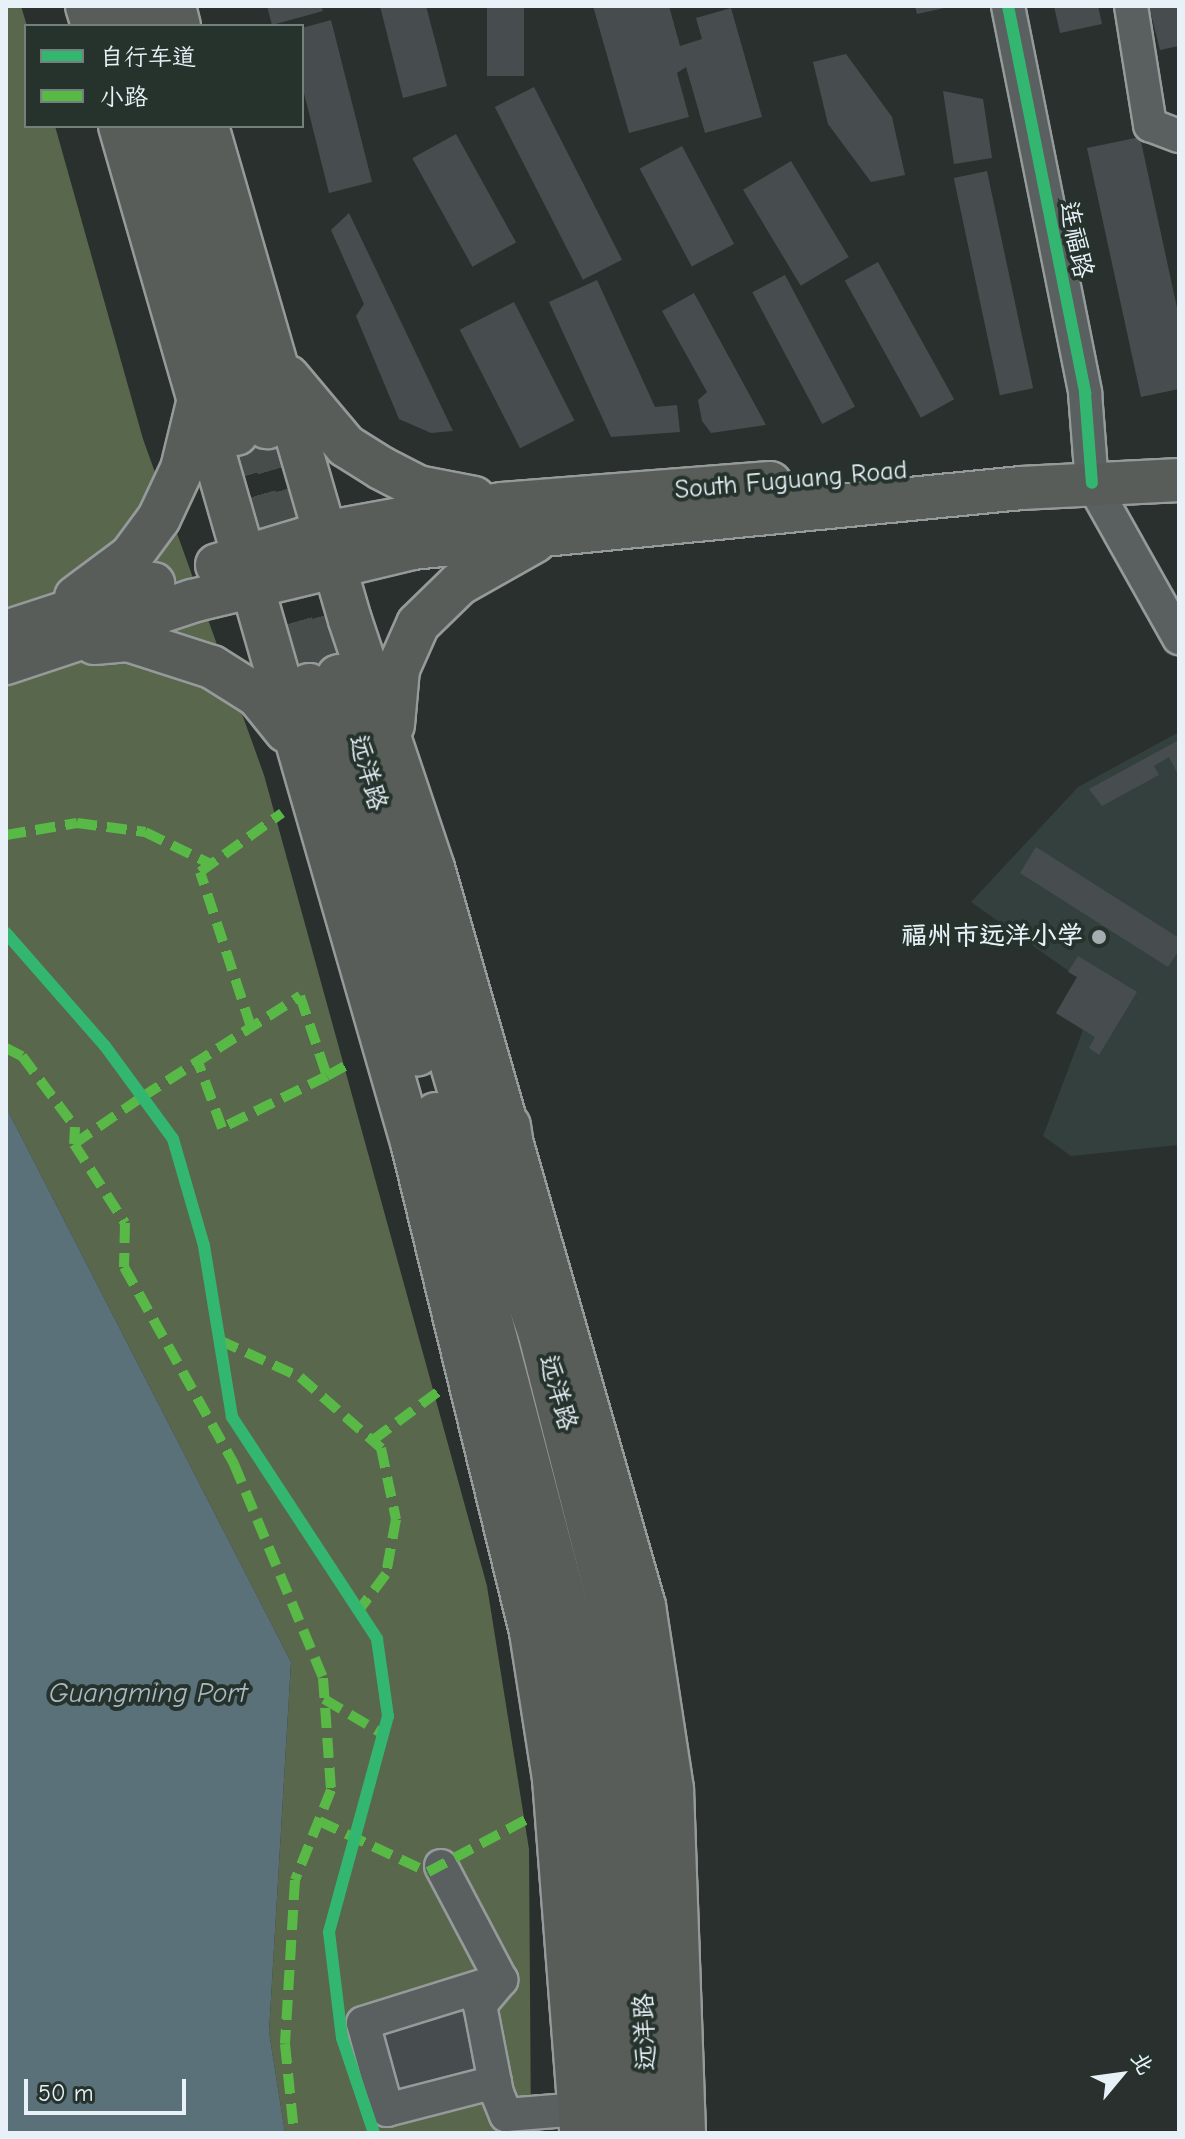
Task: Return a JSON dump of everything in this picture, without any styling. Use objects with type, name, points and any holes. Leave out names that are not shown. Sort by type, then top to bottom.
[{"type":"highway","points":[[150,128],[252,429],[182,128]]},
{"type":"highway","name":"远洋路","points":[[589,2125],[601,1937],[586,1739],[569,1621],[324,681],[540,1331],[613,1626],[633,1779],[649,2133]]},
{"type":"highway","points":[[508,1126],[540,1331]]},
{"type":"highway","points":[[413,1146],[498,1344]]},
{"type":"main road","points":[[121,128],[245,572],[413,1146],[531,1632],[554,1779],[589,2125]]},
{"type":"main road","points":[[208,128],[273,345],[329,549],[397,754],[508,1126],[644,1606],[672,1789],[684,2133]]},
{"type":"main road","points":[[273,345],[293,386],[346,446],[418,487],[502,504]]},
{"type":"main road","points":[[6,663],[51,632],[131,556],[150,531],[182,469],[198,406]]},
{"type":"main road","name":"South Fuguang Road","points":[[409,533],[549,532],[1091,470],[1179,454]]},
{"type":"main road","name":"South Fuguang Road","points":[[409,533],[502,504],[1091,470],[1179,480]]},
{"type":"main road","points":[[397,754],[392,710],[398,669],[418,624],[459,584],[549,532]]},
{"type":"main road","points":[[51,632],[245,572],[329,549],[409,533]]},
{"type":"main road","points":[[6,632],[51,632],[128,640],[199,661],[258,696],[294,740]]},
{"type":"street","name":"连福路","points":[[1008,6],[1085,393],[1091,470]]},
{"type":"street","points":[[1131,6],[1150,125],[1179,136]]},
{"type":"street","points":[[1091,470],[1179,638]]},
{"type":"street","points":[[441,1866],[501,1980]]},
{"type":"street","points":[[495,2082],[387,2110],[363,2023],[501,1980]]},
{"type":"street","points":[[501,1980],[480,2005],[495,2082],[506,2115],[589,2125]]},
{"type":"shaded area","name":"福州市远洋小学","points":[[1179,732],[1179,1145],[1071,1156],[1043,1136],[1083,1030],[1056,1013],[1077,977],[971,902],[1078,787]]},
{"type":"green space","points":[[6,6],[21,6],[26,24],[24,128],[56,128],[143,439],[264,775],[487,1586],[529,1849],[531,2133],[285,2133],[269,2032],[291,1662],[6,1107]]},
{"type":"water","name":"Guangming Port","points":[[6,1107],[291,1662],[269,2032],[285,2133],[6,2133]]},
{"type":"building","points":[[267,6],[321,6],[323,11],[276,24],[272,24]]},
{"type":"building","points":[[380,6],[426,6],[447,86],[403,98]]},
{"type":"building","points":[[487,6],[524,6],[524,76],[487,76]]},
{"type":"building","points":[[593,6],[669,6],[680,46],[702,39],[696,18],[731,8],[762,117],[705,133],[686,67],[677,73],[689,117],[629,133]]},
{"type":"building","points":[[915,6],[949,6],[949,7],[917,14]]},
{"type":"building","points":[[1054,6],[1098,6],[1102,24],[1060,33]]},
{"type":"building","points":[[1149,6],[1179,6],[1179,46],[1160,50]]},
{"type":"building","points":[[331,20],[372,182],[329,193],[304,93],[304,27]]},
{"type":"building","points":[[846,54],[892,117],[905,175],[871,182],[828,124],[813,62]]},
{"type":"building","points":[[534,87],[622,260],[583,280],[495,107]]},
{"type":"building","points":[[943,91],[983,99],[992,158],[954,164]]},
{"type":"building","points":[[456,134],[516,242],[472,267],[412,158]]},
{"type":"building","points":[[1140,137],[1179,317],[1179,389],[1141,397],[1087,148]]},
{"type":"building","points":[[682,146],[734,244],[692,267],[640,169]]},
{"type":"building","points":[[791,161],[849,257],[801,286],[743,190]]},
{"type":"building","points":[[987,171],[1033,388],[1000,395],[954,178]]},
{"type":"building","points":[[349,213],[453,431],[431,433],[399,419],[356,316],[364,304],[331,230]]},
{"type":"building","points":[[878,262],[954,399],[921,418],[845,280]]},
{"type":"building","points":[[785,275],[855,407],[822,424],[752,292]]},
{"type":"building","points":[[597,280],[655,407],[677,405],[680,432],[611,437],[549,302]]},
{"type":"building","points":[[694,293],[766,425],[711,433],[702,421],[698,400],[707,392],[662,311]]},
{"type":"building","points":[[514,302],[574,421],[520,448],[460,330]]},
{"type":"building","points":[[1179,740],[1179,776],[1169,757],[1154,766],[1159,775],[1102,806],[1089,789]]},
{"type":"building","points":[[1036,847],[1179,938],[1179,950],[1168,967],[1020,873]]},
{"type":"building","points":[[1078,956],[1137,992],[1099,1055],[1089,1048],[1095,1037],[1056,1013],[1077,977],[1068,972]]},
{"type":"building","points":[[472,2004],[489,2074],[392,2098],[375,2028]]},
{"type":"tunnel","points":[[267,426],[339,677]]},
{"type":"tunnel","points":[[236,433],[309,686]]},
{"type":"marked path","points":[[251,1027],[200,872],[282,813]]},
{"type":"marked path","points":[[6,835],[77,823],[145,832],[211,864]]},
{"type":"marked path","points":[[74,1144],[142,1097],[300,996],[327,1076],[222,1128],[198,1062]]},
{"type":"marked path","points":[[6,1048],[22,1056],[75,1127],[74,1144],[125,1223],[124,1267],[234,1464],[323,1678],[331,1790],[295,1880],[285,2044],[294,2133]]},
{"type":"marked path","points":[[327,1076],[352,1062]]},
{"type":"marked path","points":[[219,1340],[300,1377],[381,1448],[396,1519],[386,1574],[359,1610]]},
{"type":"marked path","points":[[373,1440],[442,1389]]},
{"type":"marked path","points":[[324,1699],[383,1734]]},
{"type":"marked path","points":[[319,1821],[428,1872],[531,1817]]},
{"type":"cycle path","points":[[1008,6],[1085,393],[1092,483]]},
{"type":"cycle path","points":[[6,933],[105,1046],[173,1139],[204,1246],[232,1417],[377,1639],[388,1716],[329,1932],[342,2038],[374,2133]]},
{"type":"place","name":"福州市远洋小学","points":[[1099,937]]}]
